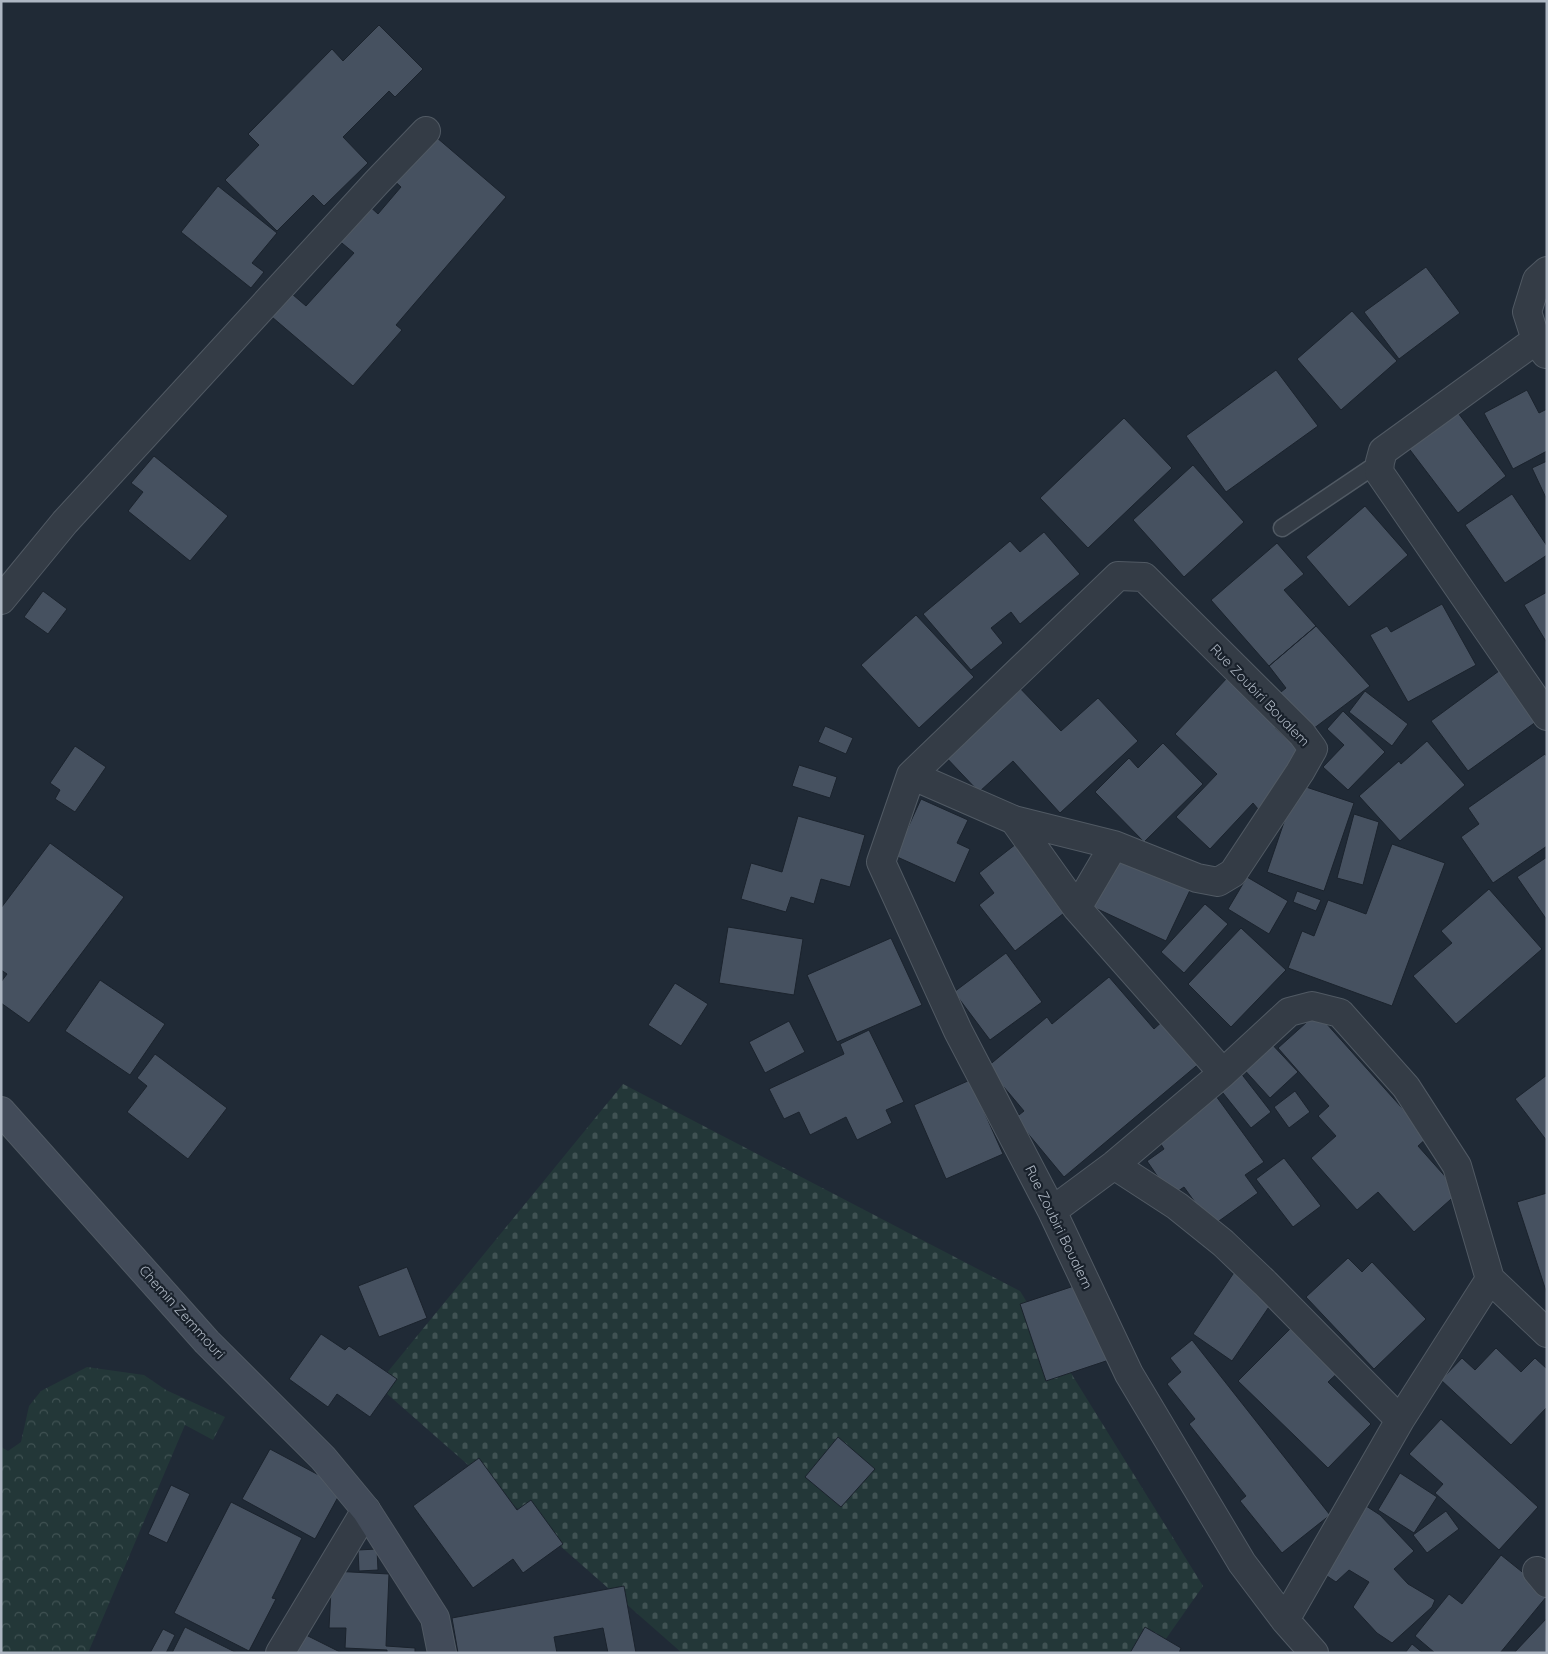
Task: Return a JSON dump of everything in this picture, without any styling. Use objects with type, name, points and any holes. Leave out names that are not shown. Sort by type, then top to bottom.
[{"type":"street","points":[[1,600],[72,515],[426,131]]},
{"type":"street","points":[[1547,272],[1537,280],[1527,312],[1541,348],[1383,452],[1379,472],[1547,716]]},
{"type":"street","name":"Rue Zoubiri Boualem","points":[[911,775],[1014,820],[1114,845],[1197,878],[1218,882],[1233,873],[1300,772],[1313,749],[1302,734],[1144,578],[1118,576],[911,775],[881,862],[958,1031],[1052,1210],[1129,1374],[1242,1563],[1285,1620],[1314,1653]]},
{"type":"street","points":[[1014,820],[1076,908],[1223,1073]]},
{"type":"street","points":[[1076,908],[1114,845]]},
{"type":"street","points":[[1052,1210],[1114,1166],[1223,1073],[1289,1012],[1312,1006],[1340,1013],[1406,1087],[1457,1166],[1490,1279],[1547,1333]]},
{"type":"street","name":"Chemin Zemmouri","points":[[1,1111],[207,1342],[323,1458],[366,1510],[435,1618],[442,1653]]},
{"type":"street","points":[[1114,1166],[1177,1206],[1223,1243],[1400,1420]]},
{"type":"street","points":[[1285,1620],[1400,1420],[1490,1279]]},
{"type":"street","points":[[280,1653],[366,1510]]},
{"type":"lane","points":[[1282,528],[1380,462]]},
{"type":"green space","points":[[623,1084],[1020,1291],[1203,1586],[1156,1653],[682,1653],[377,1385]]},
{"type":"green space","points":[[87,1367],[144,1375],[166,1390],[225,1417],[213,1440],[185,1425],[88,1653],[1,1653],[1,1447],[8,1451],[21,1442],[29,1406],[41,1391]]},
{"type":"building","points":[[379,25],[423,69],[395,97],[389,91],[343,137],[368,163],[324,206],[313,195],[277,231],[225,180],[259,145],[248,134],[332,49],[343,61]]},
{"type":"building","points":[[429,131],[506,197],[396,325],[402,330],[353,386],[272,317],[292,294],[306,306],[354,253],[337,239],[367,204],[378,214],[401,187],[390,177]]},
{"type":"building","points":[[218,186],[277,233],[252,263],[264,272],[251,288],[181,232]]},
{"type":"building","points":[[1426,267],[1460,313],[1399,359],[1364,312]]},
{"type":"building","points":[[1352,311],[1397,361],[1341,410],[1297,359]]},
{"type":"building","points":[[1276,370],[1318,426],[1226,492],[1186,436]]},
{"type":"building","points":[[1527,390],[1539,413],[1547,409],[1547,451],[1513,469],[1484,413]]},
{"type":"building","points":[[1452,405],[1506,476],[1458,513],[1404,442]]},
{"type":"building","points":[[1124,418],[1172,468],[1088,548],[1040,498]]},
{"type":"building","points":[[154,456],[228,516],[190,561],[128,511],[143,492],[131,483]]},
{"type":"building","points":[[1547,461],[1547,500],[1532,468]]},
{"type":"building","points":[[1193,465],[1244,522],[1184,577],[1133,520]]},
{"type":"building","points":[[1512,494],[1547,546],[1547,555],[1505,583],[1465,525]]},
{"type":"building","points":[[1365,506],[1408,555],[1349,607],[1306,557]]},
{"type":"building","points":[[1044,532],[1080,574],[1020,624],[1011,612],[991,628],[1003,643],[971,670],[923,614],[1010,541],[1020,552]]},
{"type":"building","points":[[1277,543],[1304,574],[1284,590],[1316,626],[1269,666],[1211,600]]},
{"type":"building","points":[[43,591],[67,609],[48,634],[24,617]]},
{"type":"building","points":[[1547,592],[1547,643],[1524,605]]},
{"type":"building","points":[[1442,604],[1476,665],[1408,702],[1370,635],[1387,626],[1391,632]]},
{"type":"building","points":[[916,615],[974,677],[919,728],[861,665]]},
{"type":"building","points":[[1316,626],[1370,686],[1309,732],[1276,696],[1286,688],[1269,666]]},
{"type":"building","points":[[1503,668],[1540,719],[1468,771],[1431,721]]},
{"type":"building","points":[[1227,678],[1277,725],[1275,728],[1306,757],[1258,809],[1253,803],[1210,849],[1176,817],[1217,774],[1175,734]]},
{"type":"building","points":[[1016,684],[1061,731],[1098,698],[1138,741],[1060,813],[1013,761],[979,792],[942,753]]},
{"type":"building","points":[[1365,691],[1408,724],[1392,746],[1349,712]]},
{"type":"building","points":[[1343,711],[1385,752],[1348,790],[1323,767],[1344,745],[1327,729]]},
{"type":"building","points":[[825,726],[853,738],[846,754],[818,742]]},
{"type":"building","points":[[1427,741],[1465,785],[1400,841],[1359,796],[1399,761],[1401,764]]},
{"type":"building","points":[[1163,743],[1203,784],[1144,842],[1095,792],[1129,758],[1138,768]]},
{"type":"building","points":[[75,746],[106,767],[75,812],[55,799],[60,790],[50,783]]},
{"type":"building","points":[[1545,754],[1547,757],[1547,846],[1493,883],[1461,837],[1479,824],[1468,808]]},
{"type":"building","points":[[799,765],[837,777],[830,798],[792,786]]},
{"type":"building","points":[[1297,784],[1354,803],[1324,891],[1267,872]]},
{"type":"building","points":[[921,799],[968,820],[957,843],[970,849],[955,883],[895,856]]},
{"type":"building","points":[[1354,814],[1379,822],[1363,885],[1337,878]]},
{"type":"building","points":[[798,816],[865,835],[850,887],[821,879],[814,904],[791,897],[786,912],[741,899],[751,863],[782,872]]},
{"type":"building","points":[[50,843],[124,897],[29,1023],[1,1003],[1,982],[7,974],[1,970],[1,908]]},
{"type":"building","points":[[1016,844],[1068,910],[1015,951],[979,905],[994,893],[979,873]]},
{"type":"building","points":[[1392,844],[1445,863],[1392,1006],[1288,968],[1302,931],[1314,936],[1328,900],[1366,914]]},
{"type":"building","points":[[1117,851],[1192,886],[1166,941],[1091,906]]},
{"type":"building","points":[[1547,857],[1547,920],[1517,877]]},
{"type":"building","points":[[1247,877],[1288,901],[1269,934],[1228,909]]},
{"type":"building","points":[[1489,889],[1542,949],[1456,1024],[1413,976],[1452,943],[1441,931]]},
{"type":"building","points":[[1297,891],[1321,900],[1316,911],[1293,902]]},
{"type":"building","points":[[1205,904],[1228,924],[1184,973],[1161,952]]},
{"type":"building","points":[[728,927],[803,939],[794,995],[719,983]]},
{"type":"building","points":[[1241,928],[1286,970],[1231,1027],[1188,984]]},
{"type":"building","points":[[891,938],[922,1005],[837,1042],[807,975]]},
{"type":"building","points":[[1006,953],[1042,1002],[990,1040],[954,992]]},
{"type":"building","points":[[1109,977],[1154,1029],[1165,1019],[1201,1062],[1064,1177],[1015,1118],[1024,1111],[987,1067],[1047,1017],[1052,1024]]},
{"type":"building","points":[[100,980],[165,1024],[130,1075],[65,1031]]},
{"type":"building","points":[[675,983],[708,1004],[681,1046],[648,1025]]},
{"type":"building","points":[[1317,1013],[1428,1137],[1418,1146],[1459,1192],[1414,1232],[1378,1192],[1357,1210],[1311,1158],[1336,1136],[1318,1116],[1329,1106],[1278,1048]]},
{"type":"building","points":[[789,1021],[805,1052],[765,1073],[749,1042]]},
{"type":"building","points":[[869,1030],[904,1102],[886,1110],[892,1123],[857,1140],[846,1117],[810,1135],[799,1112],[784,1119],[769,1089],[844,1054],[840,1044]]},
{"type":"building","points":[[1268,1040],[1298,1072],[1270,1098],[1240,1065]]},
{"type":"building","points":[[155,1054],[227,1108],[188,1159],[127,1112],[147,1086],[137,1078]]},
{"type":"building","points":[[1240,1072],[1271,1112],[1251,1128],[1219,1088]]},
{"type":"building","points":[[1547,1075],[1547,1141],[1515,1099]]},
{"type":"building","points":[[970,1080],[1003,1154],[946,1179],[914,1105]]},
{"type":"building","points":[[1295,1091],[1310,1112],[1289,1128],[1274,1107]]},
{"type":"building","points":[[1216,1096],[1264,1162],[1245,1175],[1258,1193],[1212,1226],[1184,1187],[1171,1196],[1147,1161],[1164,1149],[1157,1138]]},
{"type":"building","points":[[1284,1158],[1321,1206],[1293,1227],[1256,1179]]},
{"type":"building","points":[[1547,1193],[1547,1294],[1517,1202]]},
{"type":"building","points":[[1348,1258],[1362,1272],[1372,1262],[1426,1319],[1374,1369],[1306,1297]]},
{"type":"building","points":[[407,1267],[427,1318],[379,1337],[358,1286]]},
{"type":"building","points":[[1235,1271],[1275,1298],[1232,1361],[1193,1334]]},
{"type":"building","points":[[1083,1283],[1109,1360],[1046,1381],[1020,1304]]},
{"type":"building","points":[[1296,1323],[1344,1367],[1328,1382],[1371,1424],[1328,1468],[1238,1381]]},
{"type":"building","points":[[321,1334],[345,1350],[349,1346],[397,1379],[370,1417],[337,1394],[328,1407],[289,1379]]},
{"type":"building","points":[[1192,1340],[1330,1515],[1282,1553],[1240,1501],[1246,1496],[1189,1424],[1195,1419],[1167,1384],[1181,1372],[1170,1358]]},
{"type":"building","points":[[1496,1348],[1521,1372],[1535,1358],[1547,1369],[1547,1407],[1511,1445],[1441,1380],[1462,1358],[1475,1370]]},
{"type":"building","points":[[1441,1419],[1538,1507],[1499,1550],[1435,1493],[1443,1484],[1409,1454]]},
{"type":"building","points":[[838,1437],[875,1469],[841,1507],[805,1477]]},
{"type":"building","points":[[270,1449],[343,1488],[315,1539],[242,1499]]},
{"type":"building","points":[[479,1458],[517,1510],[531,1500],[563,1544],[523,1573],[513,1559],[473,1588],[413,1506]]},
{"type":"building","points":[[1400,1473],[1437,1497],[1414,1533],[1378,1510]]},
{"type":"building","points":[[171,1485],[190,1494],[167,1543],[148,1534]]},
{"type":"building","points":[[231,1502],[302,1538],[272,1598],[276,1599],[249,1651],[174,1613]]},
{"type":"building","points":[[1363,1504],[1380,1515],[1414,1551],[1394,1569],[1408,1584],[1435,1600],[1432,1607],[1392,1643],[1377,1633],[1353,1607],[1369,1582],[1349,1570],[1336,1582],[1321,1572]]},
{"type":"building","points":[[1446,1511],[1459,1529],[1427,1553],[1413,1535]]},
{"type":"building","points":[[377,1549],[378,1570],[359,1571],[358,1550]]},
{"type":"building","points":[[1501,1555],[1547,1592],[1547,1596],[1500,1653],[1435,1653],[1415,1636],[1449,1594],[1462,1604]]},
{"type":"building","points":[[332,1571],[389,1574],[386,1646],[415,1648],[415,1653],[387,1653],[387,1650],[345,1648],[346,1628],[329,1628]]},
{"type":"building","points":[[624,1586],[636,1653],[608,1653],[603,1628],[554,1637],[557,1653],[458,1653],[452,1618]]},
{"type":"building","points":[[1546,1619],[1547,1653],[1514,1653]]},
{"type":"building","points":[[185,1627],[237,1653],[172,1653]]},
{"type":"building","points":[[1145,1627],[1181,1648],[1179,1653],[1130,1653]]},
{"type":"building","points":[[163,1629],[175,1635],[166,1653],[150,1653]]},
{"type":"building","points":[[300,1632],[342,1653],[290,1653]]},
{"type":"building","points":[[1412,1644],[1423,1653],[1405,1653]]}]
